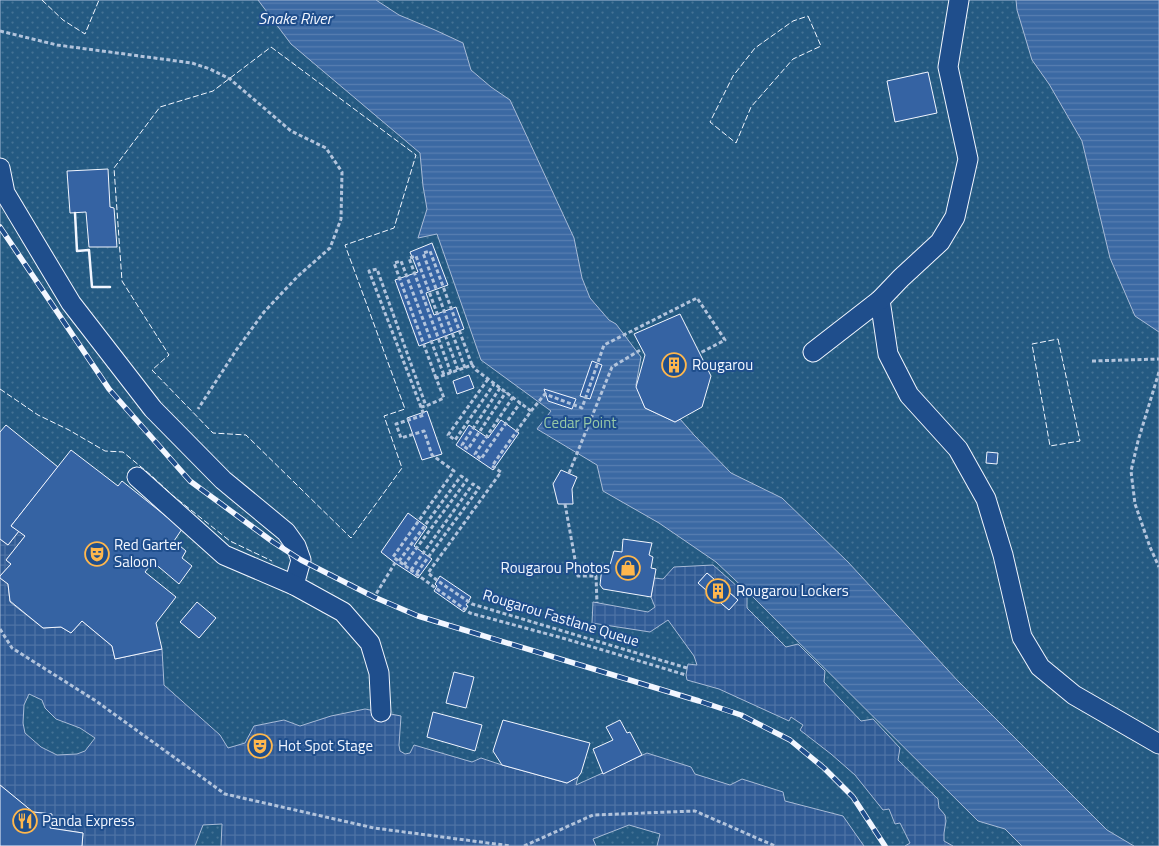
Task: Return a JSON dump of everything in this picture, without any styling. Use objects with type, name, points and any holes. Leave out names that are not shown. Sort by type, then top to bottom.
[{"type":"lane","points":[[813,352],[880,300],[940,242],[955,217],[968,159],[948,68],[959,0]]},
{"type":"lane","points":[[0,168],[5,193],[71,304],[153,409],[223,480],[286,532],[296,546],[301,560],[294,585]]},
{"type":"lane","points":[[880,300],[888,354],[910,395],[958,450],[986,499],[1003,555],[1022,638],[1040,667],[1074,695],[1159,744]]},
{"type":"lane","points":[[137,477],[224,555],[294,585],[343,612],[370,643],[379,673],[381,712]]},
{"type":"path","points":[[0,31],[57,45],[192,64],[210,69],[230,78],[291,131],[326,148],[342,172],[341,219],[330,248],[298,276],[264,312],[179,435]]},
{"type":"path","points":[[465,368],[423,253],[430,251],[472,365],[494,384],[532,411],[545,394],[582,408],[604,345],[697,298],[725,340],[700,353]]},
{"type":"path","points":[[451,373],[409,258],[416,256],[458,370]]},
{"type":"path","points":[[421,407],[444,398],[394,263],[402,261],[444,375]]},
{"type":"path","points":[[426,406],[377,269],[369,271],[424,415],[396,424],[401,438],[424,431],[432,455],[454,471],[393,558],[470,613],[686,675]]},
{"type":"path","points":[[569,473],[612,367],[642,349]]},
{"type":"path","points":[[1092,360],[1159,359]]},
{"type":"path","points":[[436,378],[472,365]]},
{"type":"path","points":[[1159,372],[1131,471],[1135,504],[1150,547],[1159,566]]},
{"type":"path","points":[[488,378],[448,435],[455,440],[494,384]]},
{"type":"path","points":[[500,388],[462,445],[468,449],[506,392]]},
{"type":"path","points":[[513,397],[475,454],[481,459],[520,403]]},
{"type":"path","name":"Rougarou Fastlane Queue","points":[[532,411],[492,466],[501,472],[428,573],[472,604],[687,668]]},
{"type":"path","points":[[358,629],[377,591],[397,562],[461,476],[467,480],[404,565]]},
{"type":"path","points":[[411,570],[473,484],[479,488],[416,574]]},
{"type":"path","points":[[565,504],[578,576],[596,576],[597,603]]},
{"type":"path","points":[[0,629],[12,648],[96,701],[225,794],[374,828],[511,846]]},
{"type":"path","points":[[524,846],[593,815],[695,811],[775,846]]},
{"type":"green space","name":"Cedar Point","points":[[0,0],[1159,0],[1159,846],[0,846]]},
{"type":"shaded area","points":[[19,531],[25,536],[6,560],[11,564],[0,576],[0,539],[8,545]]},
{"type":"shaded area","points":[[713,565],[747,595],[747,608],[786,647],[798,644],[825,671],[824,682],[861,721],[873,719],[900,748],[898,760],[938,799],[939,808],[945,815],[946,821],[944,841],[953,846],[905,846],[910,843],[900,823],[895,824],[889,809],[883,810],[855,775],[800,730],[803,725],[791,717],[789,721],[719,689],[687,680],[688,664],[697,665],[694,656],[668,620],[650,632],[592,623],[593,602],[648,612],[655,607],[651,597],[654,578],[663,579],[674,567]],"holes":[[[707,573],[737,599],[729,610],[698,583]]]},
{"type":"shaded area","points":[[0,578],[8,584],[10,602],[43,628],[61,627],[71,633],[82,621],[112,646],[115,659],[162,649],[164,685],[220,735],[228,748],[245,743],[254,726],[284,720],[300,726],[331,716],[365,709],[401,716],[399,745],[400,751],[405,754],[410,753],[414,745],[472,762],[481,758],[567,783],[578,777],[576,785],[647,753],[691,767],[695,774],[730,785],[742,779],[783,792],[785,801],[843,816],[864,846],[657,846],[660,834],[629,825],[593,839],[596,846],[221,846],[222,824],[203,825],[195,846],[82,846],[83,833],[50,828],[51,814],[33,812],[0,785]],"holes":[[[29,694],[42,700],[45,708],[56,719],[80,728],[95,738],[85,751],[77,754],[57,755],[41,747],[25,733],[23,723],[24,705]]]},
{"type":"water","name":"Snake River","points":[[258,0],[376,0],[399,15],[463,43],[471,70],[510,100],[574,238],[582,278],[590,298],[609,320],[616,324],[641,357],[636,385],[645,408],[675,422],[680,419],[731,473],[782,498],[848,562],[958,681],[1107,830],[1134,846],[1022,846],[1005,829],[978,821],[716,562],[659,523],[603,491],[597,465],[537,429],[551,411],[481,360],[437,234],[418,238],[427,209],[420,153],[291,44]]},
{"type":"water","points":[[1016,0],[1159,0],[1159,332],[1135,316],[1110,258],[1082,141],[1049,84],[1032,60],[1017,10]]},
{"type":"building","points":[[928,72],[937,113],[895,122],[887,81]]},
{"type":"building","points":[[108,169],[110,207],[114,208],[117,247],[89,247],[86,212],[70,213],[67,171]]},
{"type":"building","points":[[432,243],[448,285],[426,293],[434,315],[456,307],[464,329],[419,346],[395,280],[418,272],[410,252]]},
{"type":"building","name":"Rougarou","points":[[680,314],[711,376],[702,407],[675,422],[645,408],[636,387],[645,355],[634,334]]},
{"type":"building","points":[[592,361],[602,365],[590,399],[580,396]]},
{"type":"building","points":[[469,375],[474,388],[457,394],[453,381]]},
{"type":"building","points":[[544,389],[576,399],[572,409],[548,401]]},
{"type":"building","points":[[427,411],[442,454],[422,460],[407,418]]},
{"type":"building","points":[[501,420],[519,433],[493,470],[456,445],[469,425],[488,438]]},
{"type":"building","points":[[6,425],[58,467],[11,526],[19,531],[8,545],[0,539],[0,432]]},
{"type":"building","name":"Red Garter Saloon","points":[[71,450],[118,486],[122,481],[182,529],[174,541],[186,551],[182,558],[192,566],[179,584],[153,562],[145,572],[176,597],[156,623],[162,649],[115,659],[112,646],[82,621],[71,633],[61,627],[43,628],[10,601],[8,584],[0,576],[11,564],[6,560],[25,536],[11,526]]},
{"type":"building","points":[[987,452],[998,453],[997,464],[986,463]]},
{"type":"building","points":[[561,470],[577,477],[572,489],[573,504],[558,504],[553,484]]},
{"type":"building","points":[[408,513],[427,527],[414,546],[432,559],[418,578],[381,552]]},
{"type":"building","name":"Rougarou Photos","points":[[623,539],[652,543],[649,555],[653,557],[651,568],[656,569],[651,597],[603,589],[600,585],[602,567],[606,566],[606,564],[610,565],[614,551],[622,552]]},
{"type":"building","name":"Rougarou Lockers","points":[[707,573],[738,600],[729,610],[698,583]]},
{"type":"building","points":[[440,576],[471,597],[464,612],[434,591],[437,586],[435,584]]},
{"type":"building","points":[[197,602],[216,618],[199,638],[180,622]]},
{"type":"building","points":[[454,672],[474,677],[466,708],[446,703]]},
{"type":"building","points":[[433,712],[482,725],[475,751],[427,737]]},
{"type":"building","points":[[503,720],[590,743],[581,773],[578,777],[567,783],[502,765],[493,751]]},
{"type":"building","points":[[620,720],[627,733],[630,732],[642,755],[603,774],[593,749],[613,740],[606,727]]},
{"type":"building","name":"Panda Express","points":[[0,785],[33,812],[52,814],[50,828],[83,833],[82,846],[0,846]]},
{"type":"railway","points":[[0,227],[109,389],[190,481],[273,542],[301,560],[374,597],[418,616],[741,715],[790,740],[824,768],[853,797],[885,846]]},
{"type":"fence","points":[[42,0],[63,20],[85,34],[99,0]]},
{"type":"fence","points":[[808,16],[821,46],[793,59],[751,107],[736,143],[710,122],[733,76],[755,48],[793,21],[808,16]]},
{"type":"fence","points":[[271,47],[416,155],[394,228],[345,245],[405,409],[384,416],[402,468],[351,538],[246,435],[213,433],[152,370],[169,355],[122,281],[114,168],[160,107],[213,91],[271,47]]},
{"type":"fence","points":[[1058,339],[1080,441],[1050,446],[1032,344],[1058,339]]},
{"type":"fence","points":[[0,389],[38,415],[105,451],[123,452],[172,495],[230,541],[272,561]]},
{"type":"wall","points":[[75,213],[77,251],[89,250],[92,287],[110,287]]},
{"type":"place","name":"Rougarou","points":[[674,365]]},
{"type":"place","name":"Red Garter Saloon","points":[[97,554]]},
{"type":"place","name":"Rougarou Photos","points":[[628,568]]},
{"type":"place","name":"Rougarou Lockers","points":[[718,591]]},
{"type":"place","name":"Hot Spot Stage","points":[[260,746]]},
{"type":"place","name":"Panda Express","points":[[25,821]]}]
